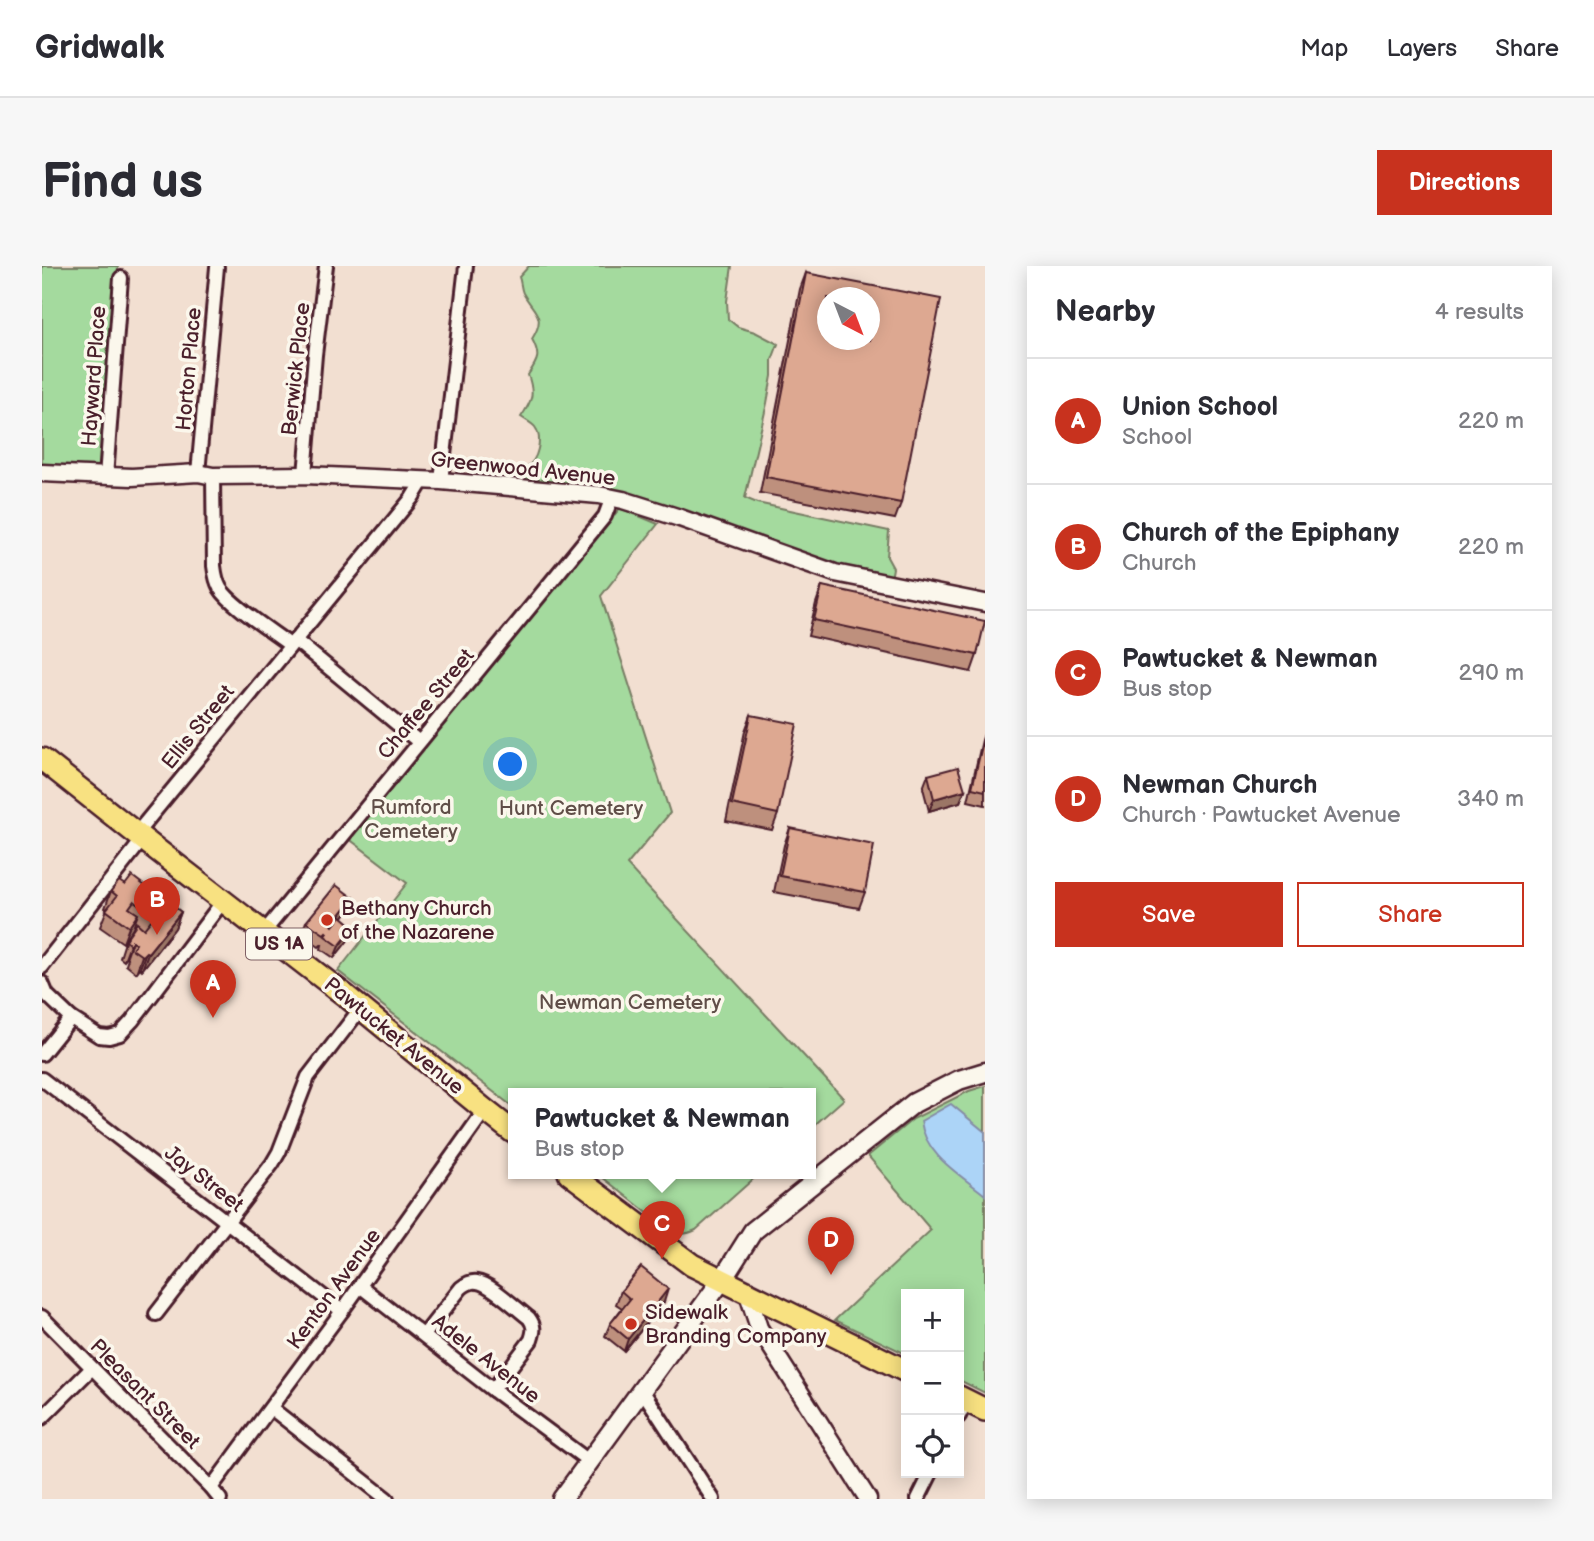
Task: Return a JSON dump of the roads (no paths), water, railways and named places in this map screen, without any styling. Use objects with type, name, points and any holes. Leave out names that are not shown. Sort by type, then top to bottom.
[{"type":"main road","name":"Pawtucket Avenue","points":[[42,759],[361,1008],[508,1128]]},
{"type":"main road","points":[[562,1499],[722,1280],[753,1231],[914,1103],[959,1080],[985,1072]]},
{"type":"main road","points":[[577,1179],[692,1265],[901,1369]]},
{"type":"street","name":"Berwick Place","points":[[305,475],[326,266]]},
{"type":"street","points":[[441,481],[466,266]]},
{"type":"street","name":"Horton Place","points":[[217,267],[206,475],[215,578],[229,599],[292,643],[419,742]]},
{"type":"street","name":"Hayward Place","points":[[106,477],[121,278]]},
{"type":"street","name":"Greenwood Avenue","points":[[42,473],[132,478],[305,475],[441,481],[599,495],[680,518],[835,573],[985,603]]},
{"type":"street","name":"Ellis Street","points":[[42,967],[140,836],[292,643],[412,498],[423,480]]},
{"type":"street","name":"Chaffee Street","points":[[264,932],[605,516],[612,497]]},
{"type":"street","points":[[42,983],[47,995],[71,1018],[99,1036],[120,1034],[223,901]]},
{"type":"street","points":[[156,1314],[272,1164],[308,1077],[361,1008]]},
{"type":"street","points":[[42,1054],[71,1018]]},
{"type":"street","name":"Jay Street","points":[[42,1079],[342,1311]]},
{"type":"street","name":"Kenton Avenue","points":[[211,1488],[342,1311],[485,1110]]},
{"type":"street","points":[[424,1335],[461,1288],[469,1282],[486,1285],[529,1318],[534,1331],[531,1340],[493,1390]]},
{"type":"street","name":"Adele Avenue","points":[[360,1286],[590,1462]]},
{"type":"street","points":[[748,1294],[759,1328],[869,1499]]},
{"type":"street","name":"Pleasant Street","points":[[42,1317],[219,1499]]},
{"type":"street","points":[[42,1418],[92,1368]]},
{"type":"street","points":[[642,1390],[713,1499]]},
{"type":"street","points":[[271,1408],[387,1499]]},
{"type":"street","points":[[918,1499],[928,1478]]},
{"type":"water","points":[[951,1104],[985,1132],[985,1195],[937,1155],[924,1133],[921,1121]]},
{"type":"place","name":"Bethany Church of the Nazarene","points":[[327,920]]},
{"type":"place","name":"Church of the Epiphany","points":[[157,935]]},
{"type":"place","name":"Union School","points":[[213,1018]]},
{"type":"place","name":"Pawtucket & Newman","points":[[662,1259]]},
{"type":"place","name":"Newman Church","points":[[831,1275]]},
{"type":"place","name":"Sidewalk Branding Company","points":[[631,1324]]},
{"type":"park label","name":"Hunt Cemetery","points":[[571,808]]},
{"type":"park label","name":"Rumford Cemetery","points":[[411,819]]},
{"type":"park label","name":"Newman Cemetery","points":[[630,1002]]}]
